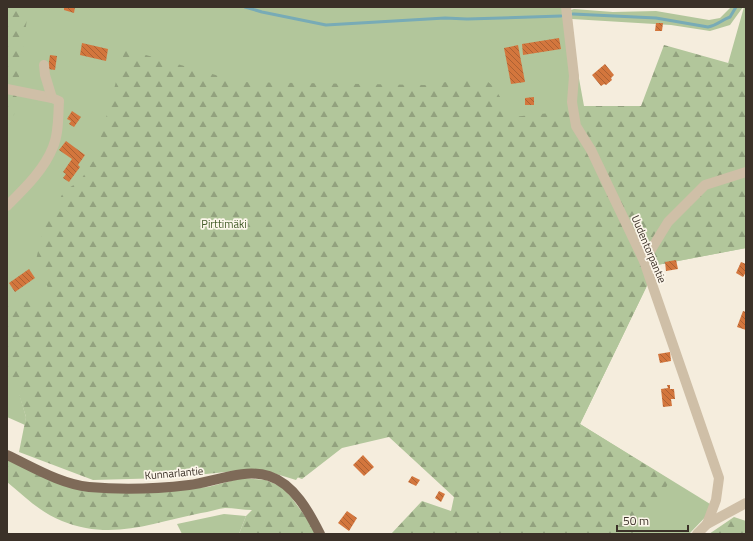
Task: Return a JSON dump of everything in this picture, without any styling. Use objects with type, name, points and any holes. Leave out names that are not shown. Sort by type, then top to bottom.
[{"type":"main road","name":"Kunnarlantie","points":[[7,455],[64,482],[88,487],[167,487],[209,482],[248,474],[270,476],[286,486],[295,495],[304,506],[320,534]]},
{"type":"street","name":"Uudentorpantie","points":[[566,7],[574,76],[572,102],[576,126],[591,150],[644,261],[719,478],[716,500],[707,524]]},
{"type":"street","points":[[44,65],[45,75],[52,98]]},
{"type":"street","points":[[7,89],[60,101],[56,137],[53,147],[29,184],[7,206]]},
{"type":"street","points":[[644,261],[668,222],[705,185],[746,172]]},
{"type":"street","points":[[696,534],[707,524],[746,502]]},
{"type":"green space","name":"Pirttimäki","points":[[7,7],[566,7],[584,106],[716,106],[744,7],[746,7],[746,248],[657,265],[580,424],[715,507],[689,534],[484,534],[552,419],[356,396],[296,480],[40,403],[19,393],[26,417],[25,425],[7,417]]},
{"type":"green space","points":[[7,7],[19,7],[28,11],[14,115],[7,117]]},
{"type":"green space","points":[[731,7],[743,7],[730,25],[710,31],[671,25],[572,19],[571,10],[613,12],[656,11],[709,20],[720,18]]},
{"type":"green space","name":"Pirttimäki","points":[[664,45],[746,68],[746,248],[657,265],[580,424],[670,480],[660,498],[632,534],[391,534],[422,501],[451,511],[454,497],[389,437],[342,448],[302,479],[283,472],[257,469],[166,478],[93,480],[19,452],[26,417],[15,382],[7,378],[7,302],[17,297],[54,302],[36,260],[43,230],[64,191],[80,181],[95,158],[125,49],[240,82],[425,85],[482,77],[493,86],[513,117],[567,111],[584,106],[641,106]]},
{"type":"green space","points":[[7,460],[47,478],[136,493],[208,487],[242,478],[266,480],[282,487],[308,520],[315,534],[239,534],[246,516],[252,510],[228,508],[132,528],[98,530],[80,527],[47,514],[7,482]]},
{"type":"green space","points":[[224,514],[246,516],[239,534],[182,534],[177,524]]},
{"type":"green space","points":[[734,517],[746,521],[746,534],[709,534]]},
{"type":"building","points":[[64,7],[75,7],[74,13],[64,10]]},
{"type":"building","points":[[656,23],[663,23],[662,31],[655,31]]},
{"type":"building","points":[[559,38],[561,49],[523,55],[522,44]]},
{"type":"building","points":[[82,43],[108,49],[106,61],[80,55]]},
{"type":"building","points":[[518,45],[525,82],[511,84],[504,48]]},
{"type":"building","points":[[50,55],[57,56],[55,70],[48,69]]},
{"type":"building","points":[[605,64],[614,75],[611,78],[612,80],[606,85],[604,84],[601,86],[592,75]]},
{"type":"building","points":[[534,97],[534,105],[525,105],[525,98]]},
{"type":"building","points":[[72,111],[81,117],[74,127],[69,124],[71,121],[67,119]]},
{"type":"building","points":[[66,141],[85,155],[78,165],[80,167],[69,182],[63,178],[66,174],[63,172],[72,159],[59,150]]},
{"type":"building","points":[[676,260],[678,269],[666,271],[665,262]]},
{"type":"building","points":[[741,262],[746,264],[746,272],[743,277],[736,273]]},
{"type":"building","points":[[29,269],[35,278],[15,292],[9,283]]},
{"type":"building","points":[[743,311],[746,312],[746,330],[737,327]]},
{"type":"building","points":[[670,352],[671,361],[660,363],[658,354]]},
{"type":"building","points":[[667,385],[670,385],[670,389],[674,389],[675,399],[671,399],[672,406],[663,407],[661,389],[668,388]]},
{"type":"building","points":[[363,455],[374,467],[364,476],[353,465]]},
{"type":"building","points":[[412,476],[420,480],[416,486],[408,482]]},
{"type":"building","points":[[439,491],[445,494],[441,502],[435,498]]},
{"type":"building","points":[[347,511],[357,518],[349,531],[338,523]]},
{"type":"waterway","points":[[245,7],[326,25],[445,18],[467,19],[561,16]]},
{"type":"waterway","points":[[573,14],[656,18],[708,27],[730,17],[736,7]]}]
